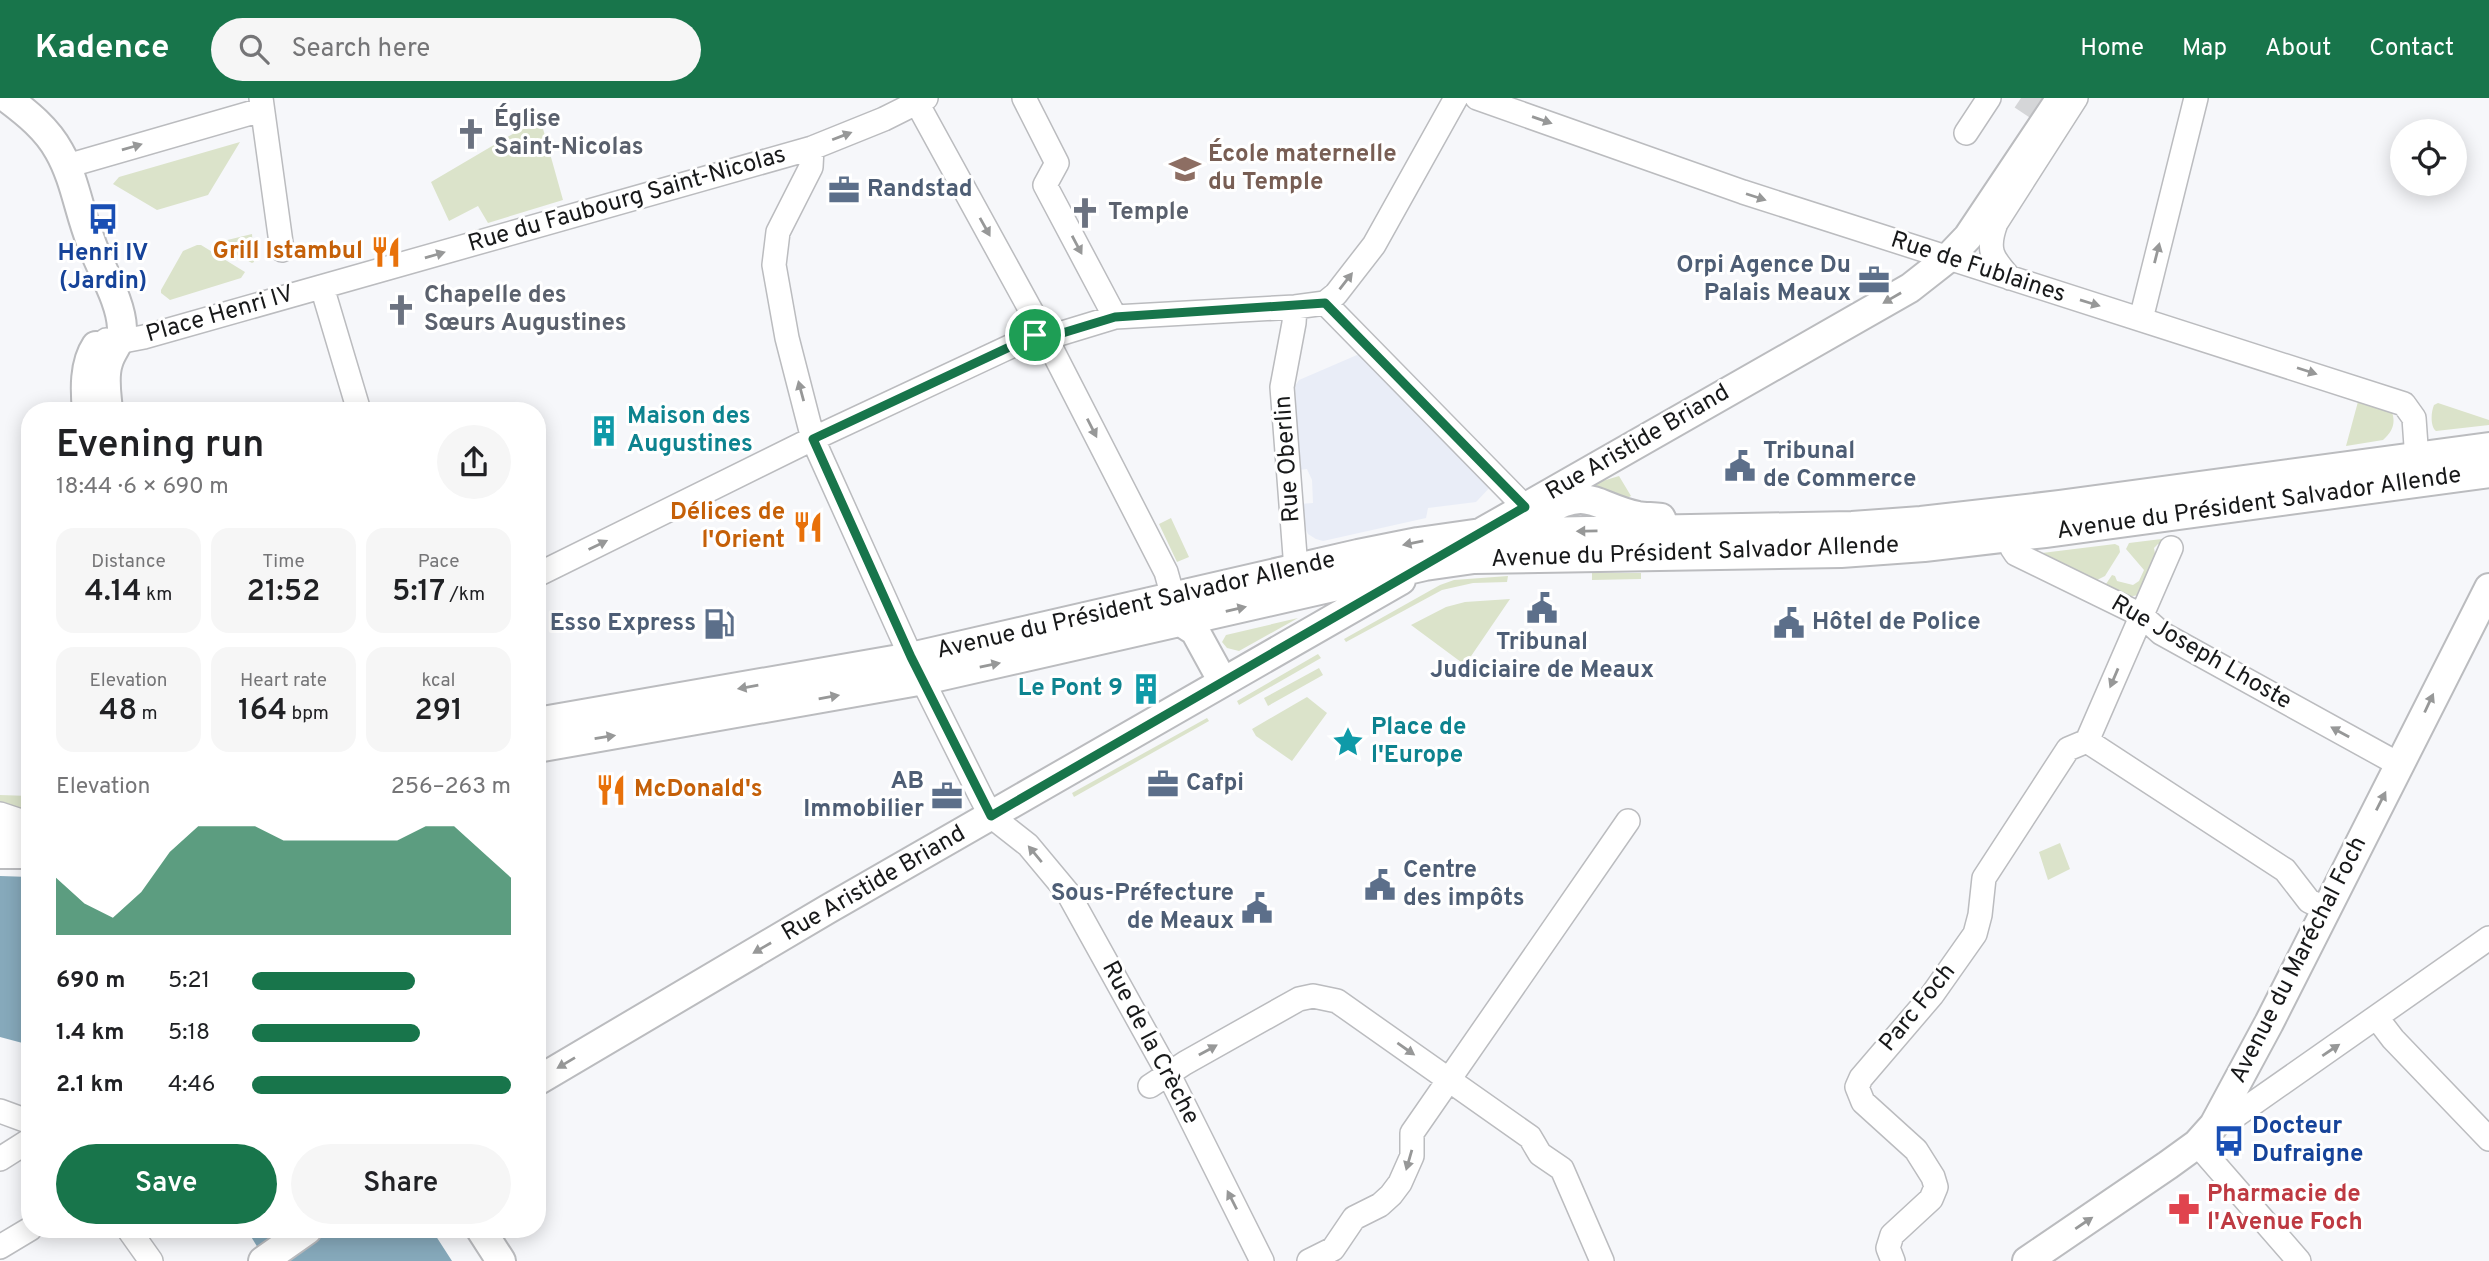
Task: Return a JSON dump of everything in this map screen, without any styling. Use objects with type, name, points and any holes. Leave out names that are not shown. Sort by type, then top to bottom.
[{"type":"main road","points":[[6,98],[44,129],[59,149],[66,166]]},
{"type":"main road","name":"Rue Aristide Briand","points":[[546,1076],[1525,507],[1910,288],[1947,259],[1968,237],[2049,107]]},
{"type":"main road","name":"Place Henri IV","points":[[66,166],[91,244],[102,264],[119,316],[122,328],[110,340]]},
{"type":"main road","points":[[105,402],[90,355],[110,340]]},
{"type":"main road","points":[[89,402],[96,377]]},
{"type":"main road","name":"Avenue du Président Salvador Allende","points":[[546,746],[918,669],[1177,610],[1425,566],[1474,559],[1841,553],[1898,542],[2011,537],[2045,533],[2082,515],[2417,470],[2489,447]]},
{"type":"main road","points":[[2417,470],[2489,463]]},
{"type":"main road","name":"Avenue du Président Salvador Allende","points":[[1177,610],[1296,569],[1418,542],[1481,533],[1527,522],[1561,502],[1583,498],[1636,515],[1667,518],[1790,516],[1852,526],[2417,470],[2489,473]]},
{"type":"main road","name":"Avenue du Maréchal Foch","points":[[2029,1261],[2205,1134],[2269,1023],[2489,588]]},
{"type":"main road","points":[[1177,610],[1195,631],[1223,682]]},
{"type":"main road","name":"Avenue du Président Salvador Allende","points":[[546,721],[918,669]]},
{"type":"main road","points":[[264,1260],[296,1238]]},
{"type":"main road","points":[[486,1238],[501,1261]]},
{"type":"street","points":[[1024,98],[1057,163],[1045,185],[1115,317]]},
{"type":"street","points":[[546,571],[813,439],[1035,335],[1046,338],[1115,317],[1325,303],[1336,294],[1374,245],[1456,98]]},
{"type":"street","name":"Rue de Fublaines","points":[[1477,98],[1743,192],[2404,404],[2414,418],[2417,470]]},
{"type":"street","points":[[1966,134],[1989,98]]},
{"type":"street","points":[[2010,278],[1993,259],[1990,238],[1996,223],[2076,98]]},
{"type":"street","points":[[2141,319],[2196,98]]},
{"type":"street","points":[[922,101],[1166,572],[1177,610]]},
{"type":"street","name":"Rue du Faubourg Saint-Nicolas","points":[[322,287],[812,148],[922,101]]},
{"type":"street","name":"Place Henri IV","points":[[66,166],[262,109],[282,250]]},
{"type":"street","name":"Rue de la Crèche","points":[[812,148],[811,167],[778,232],[774,265],[787,338],[813,439],[918,669],[991,816],[1028,845],[1068,893],[1160,1081],[1262,1261]]},
{"type":"street","name":"Place Henri IV","points":[[110,340],[322,287]]},
{"type":"street","points":[[322,287],[356,402]]},
{"type":"street","points":[[1325,303],[1525,507]]},
{"type":"street","name":"Rue Oberlin","points":[[1295,307],[1282,387],[1296,569]]},
{"type":"street","points":[[1898,542],[2009,524],[2060,505]]},
{"type":"street","name":"Rue Joseph Lhoste","points":[[2011,537],[2012,548],[2016,554],[2141,615],[2161,633],[2400,765]]},
{"type":"street","points":[[2171,548],[2087,741],[2285,870],[2309,901],[2326,909]]},
{"type":"street","name":"Parc Foch","points":[[1893,1261],[1888,1248],[1892,1235],[1931,1199],[1936,1188],[1933,1177],[1916,1150],[1863,1102],[1857,1087],[1861,1078],[1932,995],[1975,934],[1984,878],[2068,749],[2087,741]]},
{"type":"street","points":[[0,814],[21,822]]},
{"type":"street","points":[[1309,1261],[1333,1249],[1354,1218],[1380,1205],[1400,1183],[1412,1156],[1412,1133],[1628,821]]},
{"type":"street","points":[[2299,1261],[2205,1134],[2238,1114],[2489,938]]},
{"type":"street","points":[[1160,1081],[1185,1063],[1299,999],[1313,996],[1337,1001],[1530,1137],[1540,1154],[1562,1169],[1602,1261]]},
{"type":"street","points":[[2377,1018],[2393,1039],[2489,1139]]},
{"type":"street","points":[[0,1111],[21,1119]]},
{"type":"street","points":[[0,1159],[21,1146]]},
{"type":"street","points":[[0,1247],[21,1234]]},
{"type":"street","points":[[135,1238],[151,1261]]},
{"type":"shaded area","points":[[1357,355],[1363,355],[1492,485],[1476,502],[1428,508],[1426,518],[1323,541],[1308,534],[1299,504],[1313,503],[1312,480],[1307,469],[1299,470],[1295,386],[1299,380]]},
{"type":"green space","points":[[540,118],[563,200],[488,223],[478,206],[449,221],[431,182]]},
{"type":"green space","points":[[240,142],[208,195],[157,210],[113,184],[119,177]]},
{"type":"green space","points":[[252,234],[252,263],[215,243]]},
{"type":"green space","points":[[197,245],[245,272],[241,278],[170,300],[161,290],[183,251]]},
{"type":"green space","points":[[2359,398],[2392,412],[2392,428],[2383,440],[2346,446]]},
{"type":"green space","points":[[2438,403],[2489,420],[2489,425],[2436,431],[2432,415],[2434,405]]},
{"type":"green space","points":[[1619,476],[1631,496],[1622,501],[1586,486]]},
{"type":"green space","points":[[1171,518],[1189,557],[1177,562],[1159,524]]},
{"type":"green space","points":[[2178,537],[2179,541],[2158,544],[2154,548],[2156,559],[2139,595],[2127,597],[2106,584],[2112,575],[2117,581],[2133,585],[2139,581],[2144,570],[2126,549],[2129,543]]},
{"type":"green space","points":[[2115,544],[2119,546],[2120,552],[2105,576],[2097,580],[2044,557],[2042,553]]},
{"type":"green space","points":[[1592,573],[1641,573],[1641,579],[1592,580]]},
{"type":"green space","points":[[1508,576],[1507,582],[1473,583],[1442,590],[1346,642],[1344,639],[1440,585],[1454,580]]},
{"type":"green space","points":[[1510,599],[1465,665],[1411,625],[1446,607],[1465,602]]},
{"type":"green space","points":[[1298,618],[1239,651],[1227,648],[1222,642],[1226,635]]},
{"type":"green space","points":[[1318,654],[1321,658],[1239,705],[1237,701]]},
{"type":"green space","points":[[1319,668],[1323,675],[1268,706],[1264,698]]},
{"type":"green space","points":[[1307,697],[1327,713],[1292,761],[1256,736],[1252,729]]},
{"type":"green space","points":[[1207,718],[1209,721],[1074,797],[1072,793]]},
{"type":"green space","points":[[0,795],[21,796],[21,809],[0,808]]},
{"type":"green space","points":[[2060,843],[2070,869],[2048,880],[2039,852]]},
{"type":"water","points":[[0,876],[21,877],[21,1043],[0,1037]]},
{"type":"water","points":[[252,1238],[437,1238],[452,1261],[266,1261]]},
{"type":"tunnel","points":[[2021,98],[2036,108]]},
{"type":"place","name":"Église Saint-Nicolas","points":[[471,134]]},
{"type":"place","name":"École maternelle du Temple","points":[[1185,169]]},
{"type":"place","name":"Randstad","points":[[844,190]]},
{"type":"place","name":"Temple","points":[[1085,213]]},
{"type":"place","name":"Henri IV (Jardin)","points":[[103,219]]},
{"type":"place","name":"Grill Istambul","points":[[386,252]]},
{"type":"place","name":"Orpi Agence Du Palais Meaux","points":[[1874,280]]},
{"type":"place","name":"Chapelle des Sœurs Augustines","points":[[401,310]]},
{"type":"place","name":"Maison des Augustines","points":[[604,431]]},
{"type":"place","name":"Tribunal de Commerce","points":[[1740,466]]},
{"type":"place","name":"Délices de l'Orient","points":[[808,527]]},
{"type":"place","name":"Tribunal Judiciaire de Meaux","points":[[1542,608]]},
{"type":"place","name":"Hôtel de Police","points":[[1789,623]]},
{"type":"place","name":"Esso Express","points":[[719,624]]},
{"type":"place","name":"Le Pont 9","points":[[1146,689]]},
{"type":"place","name":"Place de l'Europe","points":[[1348,742]]},
{"type":"place","name":"Cafpi","points":[[1163,784]]},
{"type":"place","name":"McDonald's","points":[[611,790]]},
{"type":"place","name":"AB Immobilier","points":[[947,796]]},
{"type":"place","name":"Centre des impôts","points":[[1380,885]]},
{"type":"place","name":"Sous-Préfecture de Meaux","points":[[1257,908]]},
{"type":"place","name":"Docteur Dufraigne","points":[[2229,1141]]},
{"type":"place","name":"Pharmacie de l'Avenue Foch","points":[[2184,1209]]},
{"type":"route","points":[[1325,303],[1525,507],[991,816],[911,657],[813,439],[1035,335],[1046,338],[1115,317],[1325,303]]}]
